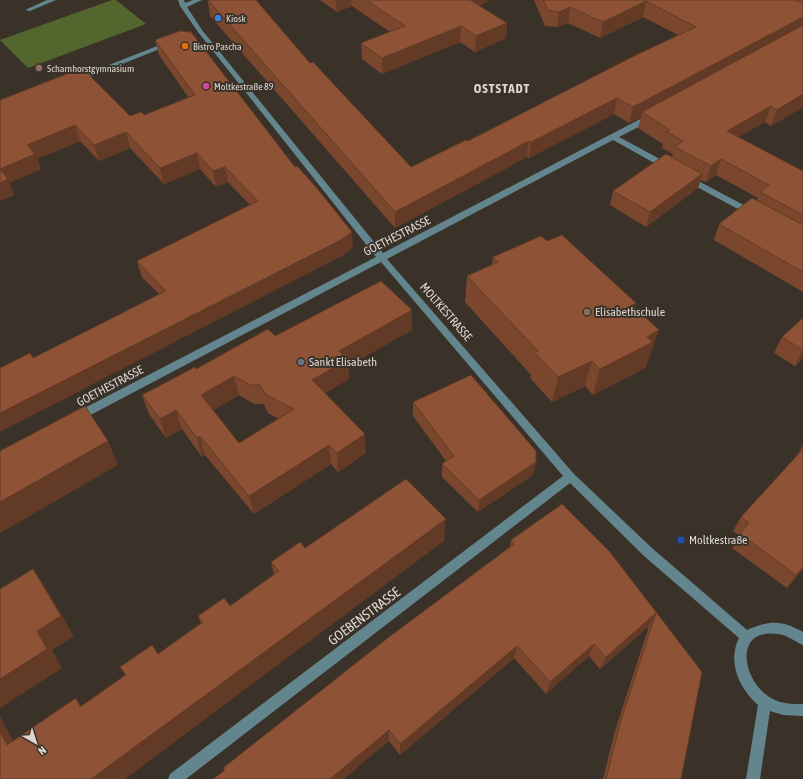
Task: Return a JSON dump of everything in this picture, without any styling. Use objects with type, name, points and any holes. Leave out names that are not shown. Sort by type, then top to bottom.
[{"type":"street","points":[[28,10],[44,2],[53,0]]},
{"type":"street","points":[[182,3],[199,0]]},
{"type":"street","name":"MOLTKESTRASSE","points":[[182,3],[196,33],[382,257],[570,477],[648,552],[747,637]]},
{"type":"street","points":[[67,83],[178,40]]},
{"type":"street","name":"GOETHESTRASSE","points":[[71,420],[660,111]]},
{"type":"street","points":[[613,137],[762,219]]},
{"type":"street","name":"GOEBENSTRASSE","points":[[175,779],[570,477]]},
{"type":"street","points":[[803,639],[793,632],[780,628],[767,628],[756,631],[747,637],[741,646],[739,657],[740,669],[746,682],[754,693],[765,702],[777,708],[790,711],[803,710]]},
{"type":"street","points":[[753,779],[765,702]]},
{"type":"green space","points":[[112,0],[116,0],[146,24],[28,68],[0,40]]},
{"type":"building","points":[[208,0],[256,0],[310,63],[313,62],[411,167],[466,140],[468,141],[634,56],[696,27],[646,1],[603,22],[570,7],[559,12],[548,10],[543,0],[795,0],[803,3],[803,17],[633,107],[617,98],[531,142],[529,141],[395,212]]},
{"type":"building","points":[[366,0],[470,0],[507,23],[476,36],[461,26],[382,58],[361,43],[405,26]]},
{"type":"building","points":[[803,25],[803,94],[777,110],[771,106],[727,131],[803,171],[803,215],[760,192],[769,185],[721,159],[711,166],[675,147],[683,141],[667,132],[670,130],[642,112]]},
{"type":"building","points":[[180,31],[191,32],[295,167],[297,166],[316,187],[352,232],[341,240],[0,413],[0,368],[30,353],[33,358],[166,291],[137,261],[258,201],[225,167],[213,171],[197,153],[160,168],[126,132],[94,145],[75,125],[27,145],[35,154],[0,169],[0,100],[82,68],[130,116],[141,112],[144,115],[195,95],[155,40]]},
{"type":"building","points":[[666,154],[702,174],[650,212],[613,191]]},
{"type":"building","points":[[0,170],[8,179],[0,183]]},
{"type":"building","points":[[752,198],[803,225],[803,272],[719,224]]},
{"type":"building","points":[[562,235],[636,303],[632,305],[659,330],[647,337],[653,342],[600,369],[592,361],[558,377],[535,353],[538,351],[467,276],[498,262],[493,257],[541,236],[547,241]]},
{"type":"building","points":[[381,281],[412,310],[339,351],[348,359],[312,380],[365,434],[337,453],[329,445],[249,496],[200,436],[197,438],[176,410],[160,419],[142,395],[195,367],[196,369],[268,329],[275,336]],"holes":[[[234,376],[250,385],[260,385],[265,394],[294,409],[239,443],[201,395]]]},
{"type":"building","points":[[803,318],[803,350],[782,337]]},
{"type":"building","points":[[471,375],[536,451],[536,462],[479,500],[442,464],[454,456],[413,402]]},
{"type":"building","points":[[85,406],[108,441],[0,502],[0,451]]},
{"type":"building","points":[[803,449],[803,567],[796,575],[740,534],[749,523],[741,517]]},
{"type":"building","points":[[406,479],[446,519],[91,779],[0,779],[0,732],[7,745],[76,698],[80,707],[126,675],[120,667],[152,645],[158,654],[203,622],[198,616],[224,598],[230,606],[279,571],[271,562],[300,542],[305,548]]},
{"type":"building","points":[[562,504],[610,552],[702,672],[681,779],[606,779],[621,720],[656,613],[606,657],[594,644],[550,682],[517,646],[400,744],[389,730],[330,779],[213,779],[225,770],[223,768],[389,637],[514,544],[511,540]]},
{"type":"building","points":[[33,569],[61,616],[37,631],[47,649],[0,679],[0,589]]},
{"type":"place","name":"Kiosk","points":[[218,18]]},
{"type":"place","name":"Bistro Pascha","points":[[185,46]]},
{"type":"place","name":"Scharnhorstgymnasium","points":[[39,68]]},
{"type":"place","name":"Moltkestraße 89","points":[[206,86]]},
{"type":"place","name":"Elisabethschule","points":[[587,312]]},
{"type":"place","name":"Sankt Elisabeth","points":[[301,362]]},
{"type":"place","name":"Moltkestraße","points":[[681,540]]},
{"type":"district","name":"OSTSTADT","points":[[502,88]]}]
